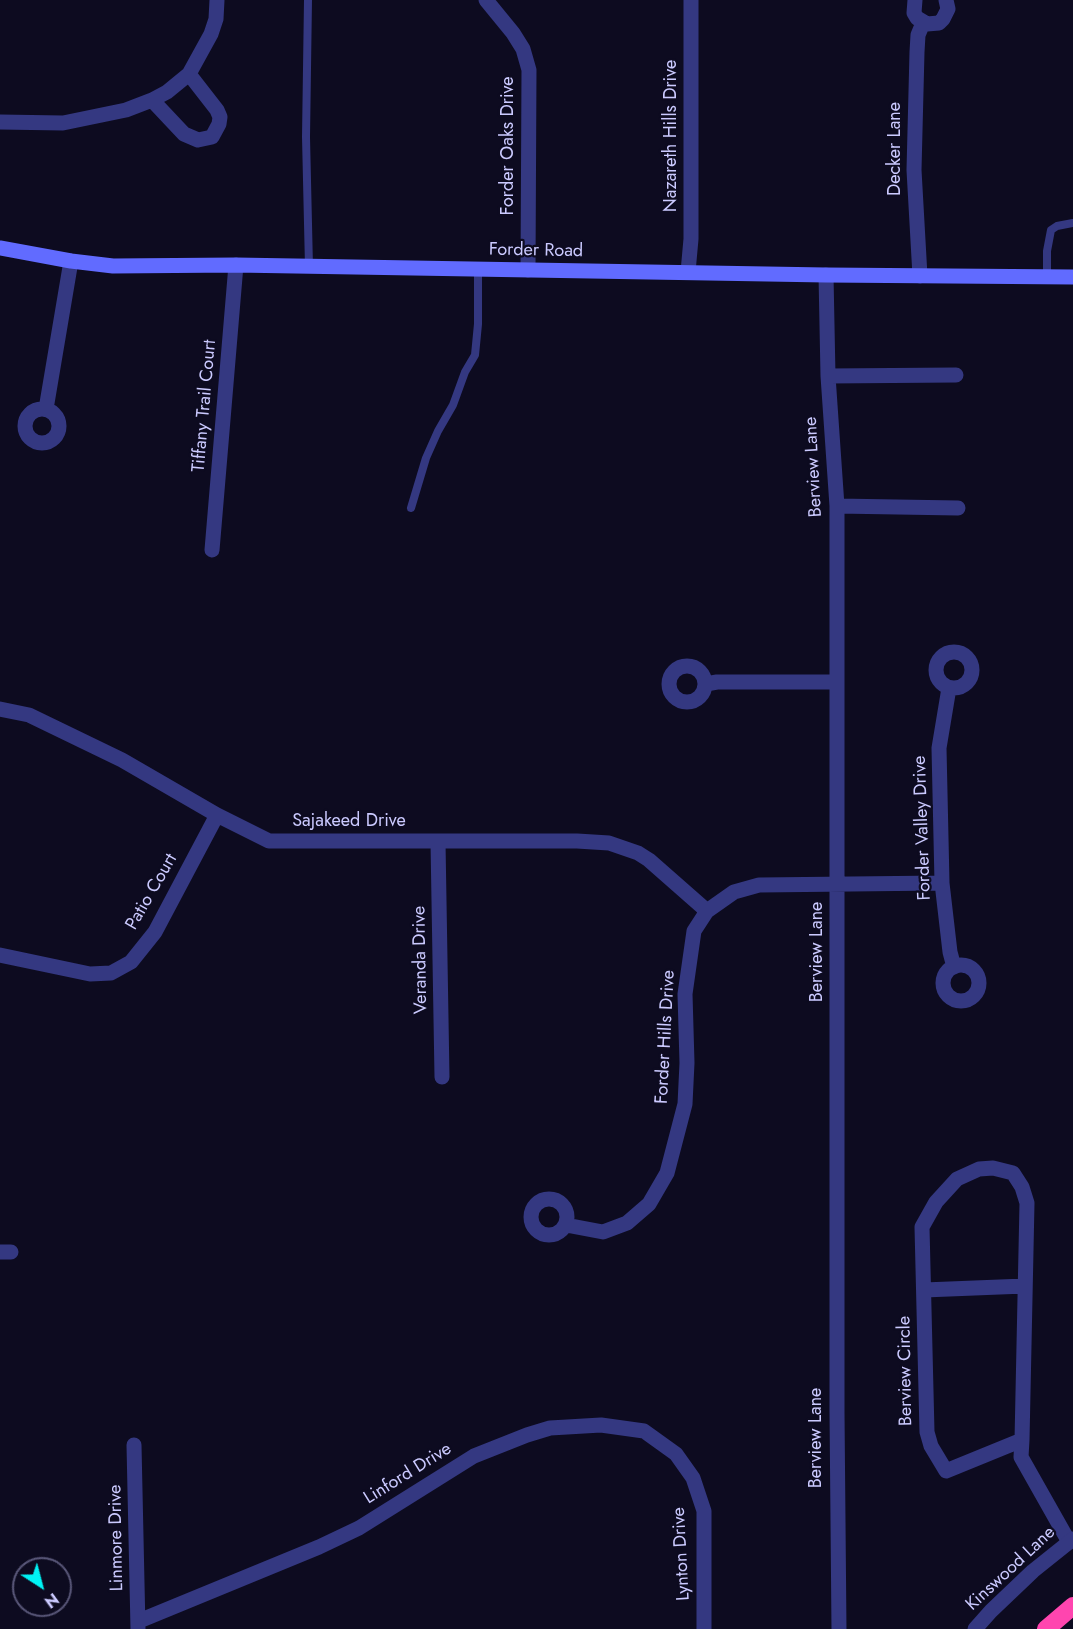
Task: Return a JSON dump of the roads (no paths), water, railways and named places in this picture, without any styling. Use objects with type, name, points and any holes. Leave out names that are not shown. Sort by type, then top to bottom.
[{"type":"highway","points":[[1047,1629],[1073,1606]]},
{"type":"main road","name":"Forder Road","points":[[0,248],[113,266],[236,265],[1073,277]]},
{"type":"street","points":[[0,122],[63,123],[126,110],[167,92],[189,74],[211,34],[216,19],[217,0]]},
{"type":"street","name":"Forder Oaks Drive","points":[[486,0],[513,33],[522,49],[529,70],[528,270]]},
{"type":"street","name":"Nazareth Hills Drive","points":[[688,272],[692,239],[691,0]]},
{"type":"street","points":[[915,0],[914,13],[923,22],[933,24],[944,19],[948,9],[946,0]]},
{"type":"street","name":"Decker Lane","points":[[920,276],[914,170],[916,52],[918,35],[923,22]]},
{"type":"street","points":[[152,100],[184,134],[198,140],[212,137],[220,117],[189,74]]},
{"type":"street","points":[[46,409],[71,261]]},
{"type":"street","name":"Tiffany Trail Court","points":[[212,550],[236,265]]},
{"type":"street","name":"Berview Lane","points":[[826,275],[828,376],[837,506],[839,1629]]},
{"type":"street","points":[[828,376],[956,375]]},
{"type":"street","points":[[837,506],[958,508]]},
{"type":"street","points":[[706,684],[717,682],[837,682]]},
{"type":"street","name":"Forder Valley Drive","points":[[949,688],[939,748],[942,883],[950,952],[954,967]]},
{"type":"street","name":"Sajakeed Drive","points":[[0,709],[29,715],[122,760],[217,815],[270,841],[577,841],[609,843],[638,853],[649,860],[707,911]]},
{"type":"street","name":"Patio Court","points":[[0,955],[90,974],[111,973],[130,962],[155,932],[217,815]]},
{"type":"street","name":"Veranda Drive","points":[[438,842],[442,1077]]},
{"type":"street","name":"Forder Hills Drive","points":[[566,1225],[603,1232],[627,1223],[649,1204],[667,1173],[685,1104],[687,1063],[685,994],[694,931],[707,911],[734,892],[759,885],[942,883]]},
{"type":"street","name":"Berview Circle","points":[[1022,1440],[946,1471],[931,1446],[927,1432],[922,1227],[936,1202],[957,1179],[979,1169],[993,1168],[1013,1173],[1022,1187],[1027,1203],[1022,1440],[1021,1457],[1071,1540]]},
{"type":"street","name":"Berview Circle","points":[[924,1290],[1025,1286]]},
{"type":"street","name":"Linford Drive","points":[[138,1625],[359,1528],[474,1456],[550,1428],[601,1425],[644,1431],[676,1454],[693,1478]]},
{"type":"street","name":"Linmore Drive","points":[[134,1445],[138,1625]]},
{"type":"street","name":"Lynton Drive","points":[[693,1478],[704,1511],[704,1629]]},
{"type":"street","name":"Kinswood Lane","points":[[975,1629],[1033,1571],[1071,1540]]},
{"type":"lane","points":[[308,0],[306,137],[309,267]]},
{"type":"lane","points":[[1047,277],[1047,251],[1052,230],[1058,226],[1073,223]]},
{"type":"lane","points":[[411,508],[426,458],[475,355],[478,324],[478,270]]}]
